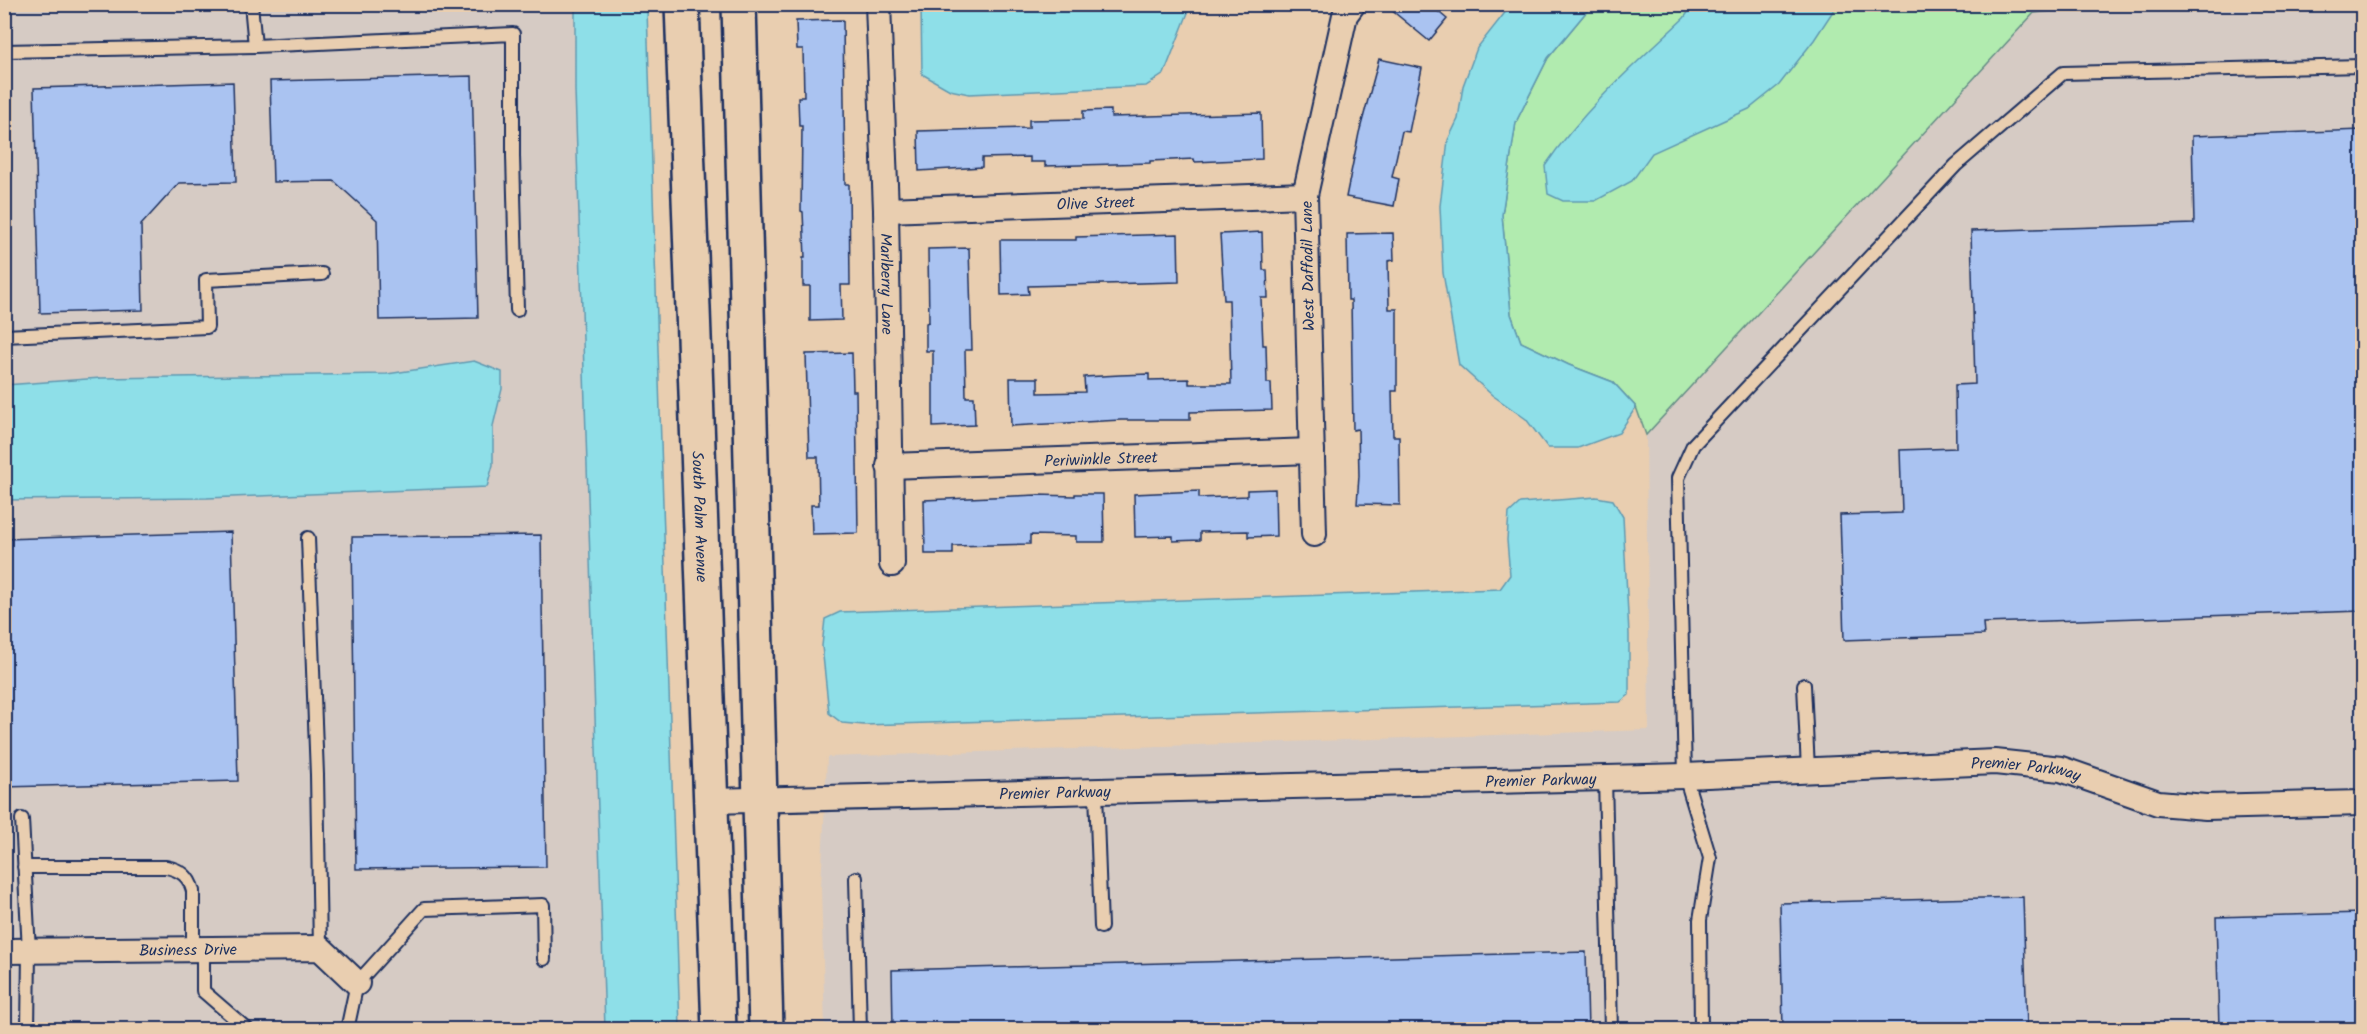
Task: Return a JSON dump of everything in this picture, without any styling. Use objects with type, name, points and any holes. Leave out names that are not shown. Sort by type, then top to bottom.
[{"type":"main road","name":"South Palm Avenue","points":[[682,4],[719,1029]]},
{"type":"main road","points":[[739,4],[766,1029]]},
{"type":"street","name":"Marlberry Lane","points":[[878,4],[886,210],[888,466],[892,564]]},
{"type":"street","name":"West Daffodil Lane","points":[[1314,534],[1305,195],[1345,15],[1353,4]]},
{"type":"street","name":"Olive Street","points":[[886,210],[1305,195]]},
{"type":"street","name":"Periwinkle Street","points":[[888,466],[1312,451]]},
{"type":"street","name":"Premier Parkway","points":[[711,801],[1685,776],[1995,762],[2061,769],[2158,803],[2206,807],[2362,803]]},
{"type":"street","name":"Business Drive","points":[[4,951],[320,948]]},
{"type":"street","points":[[320,948],[357,984]]},
{"type":"lane","points":[[251,4],[255,46]]},
{"type":"lane","points":[[4,51],[255,46],[513,34],[517,310]]},
{"type":"lane","points":[[1701,1029],[1700,920],[1710,858],[1685,776],[1678,478],[1693,445],[1956,165],[2063,73],[2362,66]]},
{"type":"lane","points":[[4,336],[207,327],[206,280],[322,274]]},
{"type":"lane","points":[[308,538],[317,775],[320,948]]},
{"type":"lane","points":[[1804,685],[1808,770]]},
{"type":"lane","points":[[1605,778],[1611,1029]]},
{"type":"lane","points":[[1096,792],[1101,927]]},
{"type":"lane","points":[[22,819],[29,951],[28,1029]]},
{"type":"lane","points":[[24,867],[166,867],[184,874],[191,882],[193,891],[203,991],[248,1029]]},
{"type":"lane","points":[[856,878],[860,1029]]},
{"type":"lane","points":[[347,1029],[357,984],[424,909],[543,905],[544,959]]},
{"type":"shaded area","points":[[2108,4],[2362,5],[2362,1029],[825,1030],[821,888],[827,757],[1649,730],[1646,435],[2034,13]]},
{"type":"shaded area","points":[[5,5],[574,5],[605,1029],[5,1030]]},
{"type":"green space","points":[[1592,5],[2108,5],[2034,13],[1646,435],[1636,407],[1613,382],[1569,365],[1521,342],[1511,314],[1502,215],[1516,122],[1548,58]]},
{"type":"water","points":[[921,4],[1191,5],[1164,74],[1146,86],[969,94],[950,90],[922,74]]},
{"type":"water","points":[[1694,4],[1837,5],[1814,40],[1779,85],[1749,109],[1652,153],[1632,181],[1595,201],[1563,201],[1548,194],[1545,166],[1560,145],[1592,107],[1684,18]]},
{"type":"water","points":[[583,5],[644,5],[647,10],[680,1029],[605,1029],[575,90],[575,10]]},
{"type":"water","points":[[1511,5],[1592,5],[1548,58],[1516,122],[1502,215],[1511,314],[1521,342],[1569,365],[1613,382],[1636,407],[1619,433],[1578,448],[1548,448],[1526,419],[1492,395],[1459,365],[1443,273],[1440,206],[1448,140],[1458,119],[1463,86],[1477,48]]},
{"type":"water","points":[[474,361],[502,372],[502,389],[493,426],[493,465],[487,487],[207,498],[5,500],[5,385],[101,378],[387,374]]},
{"type":"water","points":[[1596,497],[1613,500],[1623,517],[1629,634],[1629,695],[1620,702],[864,725],[842,723],[829,713],[822,646],[825,619],[840,612],[1500,589],[1510,575],[1507,540],[1509,513],[1520,503]]},
{"type":"building","points":[[1384,4],[1429,4],[1447,19],[1429,41]]},
{"type":"building","points":[[843,20],[845,184],[849,184],[850,285],[841,285],[842,320],[810,321],[810,286],[803,286],[803,258],[805,258],[803,212],[801,211],[802,126],[799,126],[798,97],[804,97],[803,49],[797,49],[796,21]]},
{"type":"building","points":[[1379,59],[1422,68],[1409,132],[1402,131],[1392,177],[1399,179],[1394,206],[1346,197],[1359,133]]},
{"type":"building","points":[[472,76],[478,318],[379,320],[377,220],[334,181],[273,182],[270,81]]},
{"type":"building","points":[[233,82],[236,182],[179,183],[141,225],[143,310],[40,313],[34,88]]},
{"type":"building","points":[[1111,110],[1111,117],[1261,113],[1262,159],[1195,162],[1194,159],[1150,161],[1150,163],[1045,166],[1045,162],[1030,162],[1030,157],[982,158],[982,167],[919,171],[918,131],[1029,128],[1029,120],[1083,119],[1083,111]]},
{"type":"building","points":[[2362,130],[2362,611],[1983,623],[1984,635],[1844,640],[1840,515],[1902,513],[1900,450],[1956,448],[1955,385],[1975,384],[1971,231],[2194,224],[2192,136]]},
{"type":"building","points":[[1262,232],[1263,270],[1267,270],[1268,298],[1261,298],[1263,345],[1266,345],[1267,383],[1271,383],[1272,410],[1190,412],[1190,420],[1121,420],[1011,426],[1010,378],[1038,378],[1038,393],[1085,392],[1084,377],[1120,375],[1149,374],[1149,380],[1189,379],[1189,384],[1231,384],[1229,300],[1224,300],[1220,234]]},
{"type":"building","points":[[1393,233],[1394,260],[1388,261],[1389,309],[1397,309],[1397,391],[1392,391],[1393,436],[1399,436],[1400,505],[1357,504],[1358,429],[1353,430],[1351,300],[1348,300],[1347,234]]},
{"type":"building","points":[[1178,234],[1179,282],[1028,286],[1029,294],[1001,295],[1000,240],[1076,240],[1076,237]]},
{"type":"building","points":[[969,248],[972,350],[965,350],[966,397],[974,397],[975,425],[933,427],[933,351],[926,351],[926,323],[929,322],[928,249]]},
{"type":"building","points":[[852,353],[853,391],[856,391],[858,533],[812,534],[811,505],[819,505],[818,457],[809,457],[806,354]]},
{"type":"building","points":[[1275,489],[1276,536],[1248,537],[1248,531],[1200,532],[1200,540],[1173,541],[1173,536],[1135,537],[1134,494],[1199,491],[1199,498],[1247,496],[1247,490]]},
{"type":"building","points":[[1075,494],[1103,494],[1104,542],[1076,542],[1076,536],[1030,535],[1030,544],[953,546],[953,554],[925,554],[924,500],[1037,495],[1075,496]]},
{"type":"building","points":[[231,532],[238,781],[4,787],[4,539]]},
{"type":"building","points":[[541,535],[546,867],[356,869],[352,537]]},
{"type":"building","points":[[2023,897],[2027,1029],[1783,1029],[1780,903]]},
{"type":"building","points":[[2362,913],[2362,1029],[2219,1029],[2216,917]]},
{"type":"building","points":[[1586,952],[1588,1029],[893,1029],[892,970]]}]
